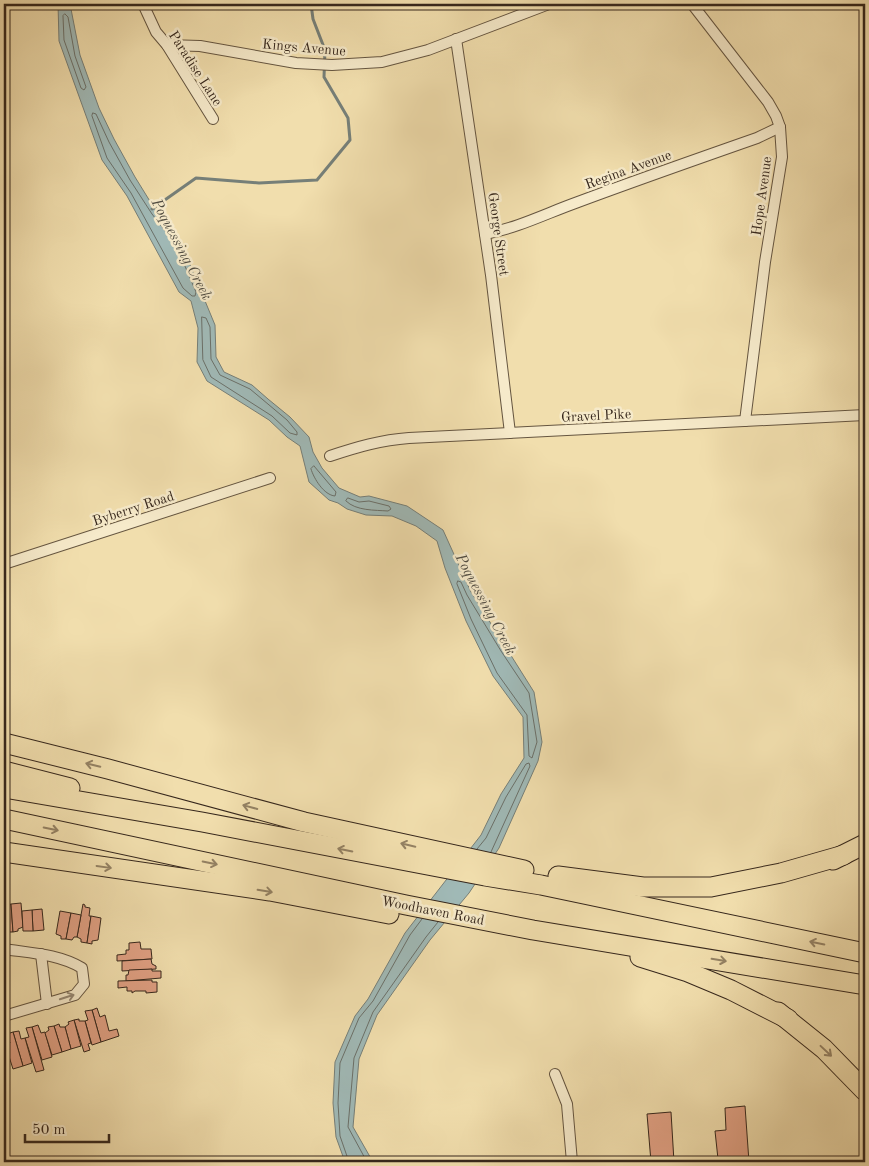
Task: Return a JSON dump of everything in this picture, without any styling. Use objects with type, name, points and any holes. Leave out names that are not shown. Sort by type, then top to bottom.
[{"type":"highway","points":[[4,743],[108,769],[450,862]]},
{"type":"highway","points":[[4,771],[202,822]]},
{"type":"highway","points":[[4,788],[450,862],[541,885],[865,953]]},
{"type":"highway","name":"Woodhaven Road","points":[[4,819],[414,913],[533,930],[865,985]]},
{"type":"highway","points":[[541,885],[570,886],[659,896],[705,895],[756,888],[786,880],[814,870],[865,844]]},
{"type":"highway","points":[[4,852],[414,913]]},
{"type":"highway","points":[[487,870],[643,887],[711,887],[781,873],[844,854]]},
{"type":"highway","points":[[454,920],[639,957],[688,972],[731,990],[788,1019]]},
{"type":"highway","points":[[533,930],[623,948],[675,962],[730,984],[788,1019],[824,1049],[865,1092]]},
{"type":"street","name":"Paradise Lane","points":[[143,4],[156,32],[167,45],[214,119]]},
{"type":"street","name":"Kings Avenue","points":[[167,45],[200,46],[262,58],[314,64],[332,65],[391,61],[549,4]]},
{"type":"street","name":"Hope Avenue","points":[[692,4],[768,102],[780,127],[782,157],[765,262],[745,421]]},
{"type":"street","name":"George Street","points":[[456,39],[485,234],[510,433]]},
{"type":"street","name":"Regina Avenue","points":[[485,234],[544,217],[576,202],[757,138],[780,127]]},
{"type":"street","name":"Gravel Pike","points":[[330,456],[360,445],[385,439],[865,416]]},
{"type":"street","name":"Byberry Road","points":[[4,564],[270,478]]},
{"type":"street","points":[[4,949],[41,954],[70,961],[82,968],[84,976],[84,984],[76,994],[4,1016]]},
{"type":"street","points":[[41,954],[47,1004]]},
{"type":"street","points":[[555,1074],[567,1104],[572,1162]]},
{"type":"water","name":"Poquessing Creek","points":[[58,4],[70,4],[80,55],[99,108],[114,139],[156,211],[181,243],[215,325],[216,357],[224,372],[252,385],[290,417],[309,437],[313,452],[322,468],[339,488],[360,497],[369,496],[407,506],[443,530],[471,592],[534,692],[542,742],[538,761],[499,848],[469,893],[430,940],[377,1015],[359,1059],[353,1127],[373,1162],[345,1162],[336,1137],[333,1103],[335,1062],[355,1016],[368,999],[405,933],[481,835],[501,794],[524,758],[523,717],[493,676],[466,621],[445,568],[437,541],[416,526],[392,516],[366,515],[347,509],[329,500],[309,482],[300,446],[269,420],[207,381],[197,362],[198,328],[191,301],[179,292],[127,196],[102,160],[59,41]]},
{"type":"building","points":[[4,903],[11,904],[13,932],[7,932],[7,929],[4,930]]},
{"type":"building","points":[[21,903],[23,927],[13,932],[11,904]]},
{"type":"building","points":[[83,904],[85,907],[90,908],[89,916],[91,916],[87,943],[81,942],[81,939],[77,937]]},
{"type":"building","points":[[42,909],[44,930],[33,931],[32,910]]},
{"type":"building","points":[[32,910],[33,931],[23,931],[22,911]]},
{"type":"building","points":[[60,911],[71,913],[66,939],[61,939],[61,936],[56,934]]},
{"type":"building","points":[[71,913],[81,915],[77,937],[74,937],[72,940],[66,939]]},
{"type":"building","points":[[91,916],[101,918],[98,940],[92,941],[92,944],[87,943]]},
{"type":"building","points":[[140,942],[141,949],[151,949],[152,959],[117,961],[117,955],[126,954],[126,950],[129,950],[129,943]]},
{"type":"building","points":[[151,959],[156,969],[122,971],[122,961]]},
{"type":"building","points":[[152,969],[152,971],[161,971],[161,978],[126,981],[126,975],[128,975],[129,970]]},
{"type":"building","points":[[152,980],[152,982],[157,982],[157,992],[135,991],[132,993],[132,991],[127,991],[127,987],[118,988],[118,981]]},
{"type":"building","points":[[97,1008],[100,1017],[105,1015],[109,1031],[117,1029],[119,1036],[101,1042],[92,1010]]},
{"type":"building","points":[[92,1010],[101,1042],[92,1045],[85,1021],[88,1020],[85,1011]]},
{"type":"building","points":[[79,1019],[79,1021],[85,1021],[91,1043],[88,1044],[90,1050],[84,1052],[74,1020]]},
{"type":"building","points":[[74,1020],[81,1046],[71,1049],[65,1027],[69,1024],[68,1022]]},
{"type":"building","points":[[59,1024],[60,1027],[65,1027],[71,1049],[62,1052],[54,1026]]},
{"type":"building","points":[[38,1025],[41,1033],[45,1032],[52,1057],[42,1060],[32,1027]]},
{"type":"building","points":[[54,1026],[62,1052],[52,1055],[45,1033],[49,1030],[48,1027]]},
{"type":"building","points":[[32,1027],[44,1070],[36,1072],[25,1038],[29,1037],[26,1028]]},
{"type":"building","points":[[19,1031],[21,1039],[25,1038],[32,1063],[23,1066],[13,1032]]},
{"type":"building","points":[[13,1032],[23,1066],[13,1069],[5,1044],[10,1043],[7,1034]]},
{"type":"building","points":[[745,1106],[749,1162],[707,1162],[707,1160],[718,1159],[715,1131],[726,1130],[725,1108]]},
{"type":"building","points":[[671,1112],[674,1162],[651,1162],[647,1114]]},
{"type":"waterway","name":"Poquessing Creek","points":[[152,209],[196,178],[259,183],[317,180],[350,140],[348,118],[324,77],[325,50],[313,19],[311,4]]}]
